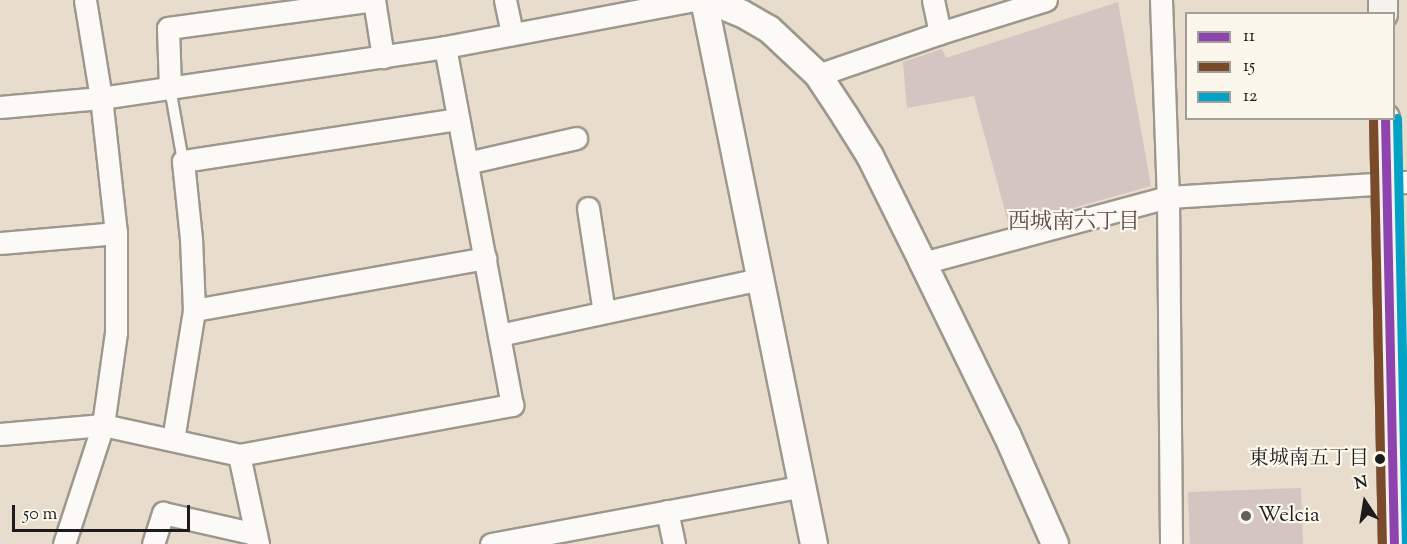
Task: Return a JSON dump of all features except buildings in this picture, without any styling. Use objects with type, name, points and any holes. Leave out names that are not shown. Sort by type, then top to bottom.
[{"type":"main road","points":[[1385,120],[1397,182],[1394,544]]},
{"type":"street","points":[[64,544],[103,424],[116,332],[116,233],[101,98],[85,0]]},
{"type":"street","points":[[170,88],[168,28],[374,0],[383,57]]},
{"type":"street","points":[[505,0],[512,34]]},
{"type":"street","points":[[0,107],[101,98],[383,57],[693,0]]},
{"type":"street","points":[[706,0],[741,13],[769,29],[818,75],[870,156],[1007,435],[1056,544]]},
{"type":"street","points":[[706,0],[814,544]]},
{"type":"street","points":[[933,0],[940,33]]},
{"type":"street","points":[[818,75],[1046,0]]},
{"type":"street","points":[[1161,0],[1168,197],[1171,544]]},
{"type":"street","points":[[0,434],[103,424],[239,455],[512,405],[445,47]]},
{"type":"street","points":[[173,440],[194,310],[191,238],[183,161],[458,119]]},
{"type":"street","points":[[467,163],[576,138]]},
{"type":"street","points":[[923,263],[1168,197],[1397,182]]},
{"type":"street","points":[[588,208],[604,312]]},
{"type":"street","points":[[0,243],[116,233]]},
{"type":"street","points":[[194,310],[484,258]]},
{"type":"street","points":[[499,335],[761,279]]},
{"type":"street","points":[[153,544],[163,513],[257,539],[239,455]]},
{"type":"street","points":[[491,544],[803,486]]},
{"type":"street","points":[[668,511],[674,544]]},
{"type":"lane","points":[[170,88],[183,161]]},
{"type":"transit line","name":"12","points":[[1397,118],[1406,544]]},
{"type":"transit line","name":"15","points":[[1373,120],[1382,544]]},
{"type":"transit line","name":"11","points":[[1385,120],[1394,544]]},
{"type":"place","name":"東城南五丁目","points":[[1380,459]]},
{"type":"place","name":"Welcia","points":[[1246,516]]},
{"type":"district","name":"西城南六丁目","points":[[1074,224]]}]
